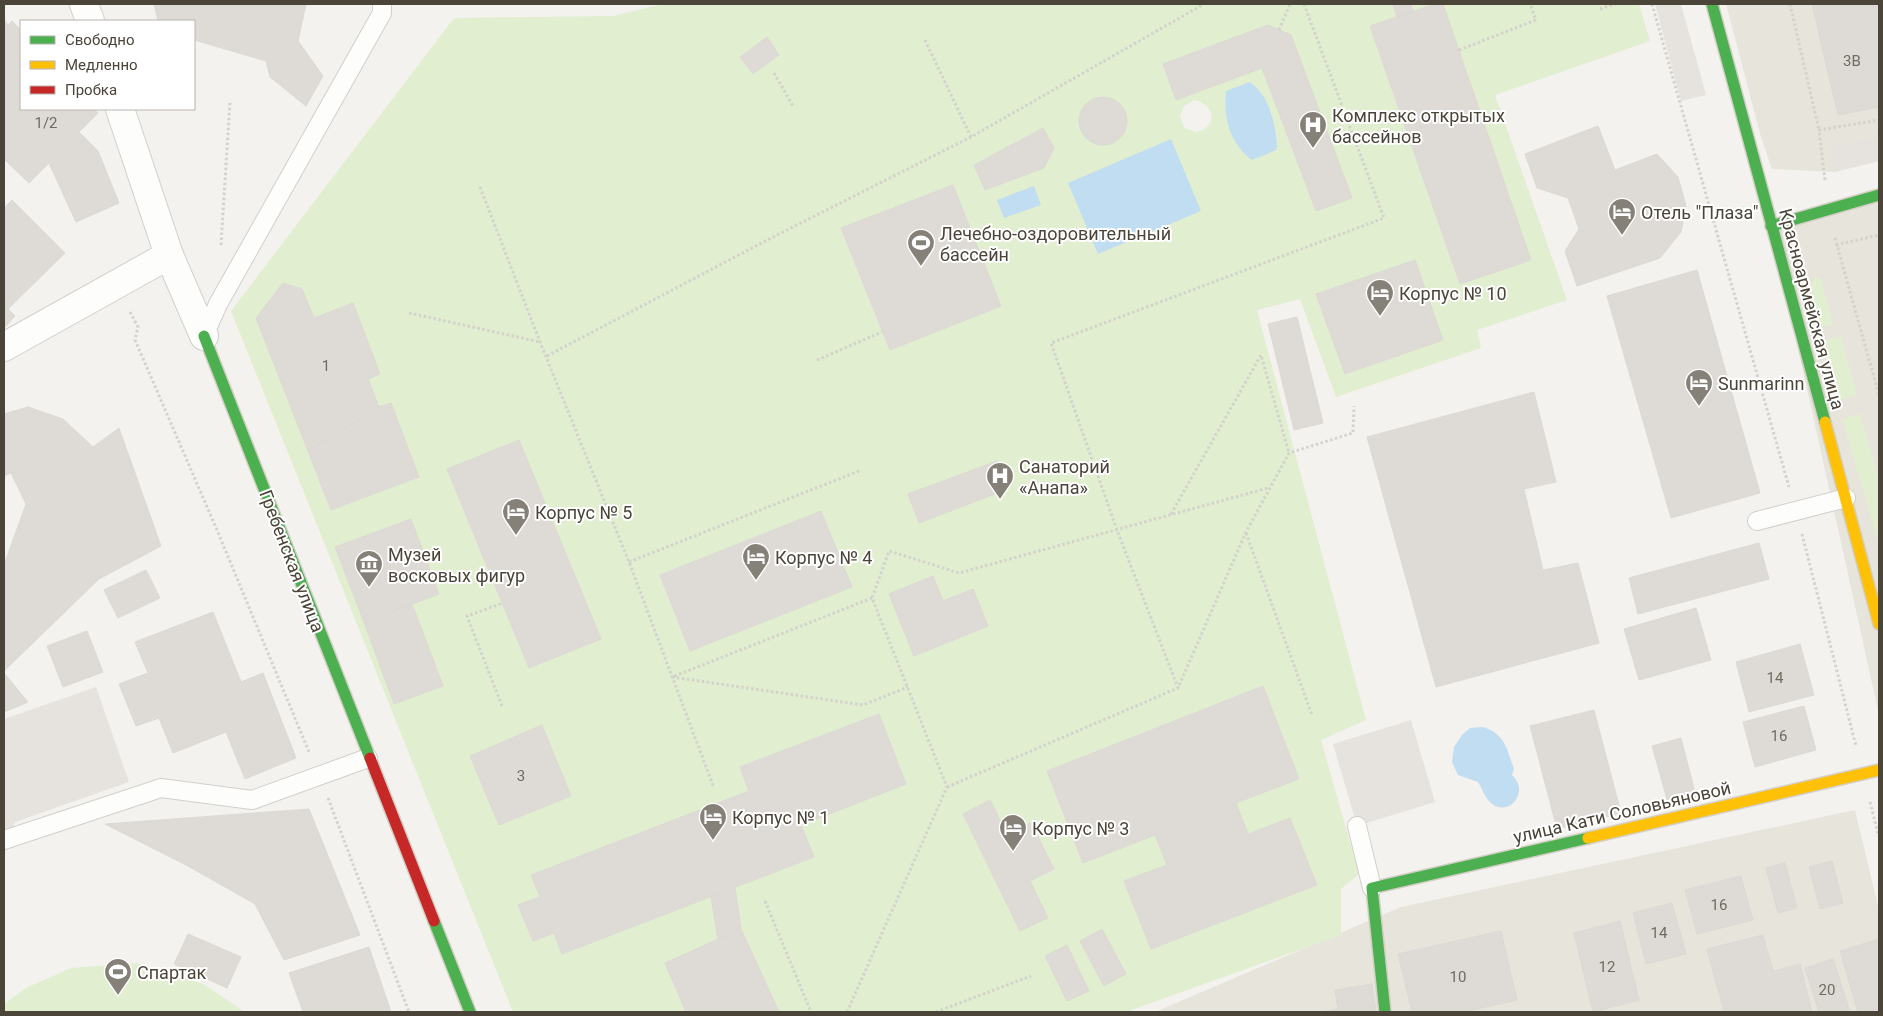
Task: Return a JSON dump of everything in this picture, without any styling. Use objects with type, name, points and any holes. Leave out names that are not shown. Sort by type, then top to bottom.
[{"type":"street","points":[[84,4],[90,20]]},
{"type":"street","name":"Красноармейская улица","points":[[1712,4],[1879,624]]},
{"type":"street","name":"Гребенская улица","points":[[120,110],[169,255],[204,336],[368,758],[470,1012]]},
{"type":"street","points":[[1771,226],[1879,195]]},
{"type":"street","points":[[4,347],[169,255]]},
{"type":"street","name":"улица Кати Соловьяновой","points":[[1372,888],[1879,770]]},
{"type":"street","points":[[1372,888],[1385,1012]]},
{"type":"lane","points":[[204,336],[218,304],[383,7]]},
{"type":"lane","points":[[1757,521],[1846,498]]},
{"type":"lane","points":[[4,840],[161,788],[252,800],[368,758]]},
{"type":"lane","points":[[1357,826],[1372,888]]},
{"type":"path","points":[[547,356],[771,238],[970,137],[1204,4]]},
{"type":"path","points":[[1279,30],[1290,4]]},
{"type":"path","points":[[1178,688],[1117,530],[1051,343],[1384,218],[1304,4]]},
{"type":"path","points":[[1459,50],[1536,20],[1530,4]]},
{"type":"path","points":[[1600,9],[1615,4]]},
{"type":"path","points":[[1652,4],[1796,511],[1879,837]]},
{"type":"path","points":[[1790,4],[1818,130]]},
{"type":"path","points":[[925,40],[970,137]]},
{"type":"path","points":[[774,73],[793,106]]},
{"type":"path","points":[[221,248],[230,102]]},
{"type":"path","points":[[480,187],[629,562],[714,788]]},
{"type":"path","points":[[1836,246],[1879,235]]},
{"type":"path","points":[[1842,266],[1879,395]]},
{"type":"path","points":[[409,313],[540,342]]},
{"type":"path","points":[[138,327],[135,340],[217,530],[319,776],[409,1012]]},
{"type":"path","points":[[817,360],[882,332]]},
{"type":"path","points":[[1170,515],[1260,354],[1289,454]]},
{"type":"path","points":[[847,1012],[947,787],[1178,688],[1246,532],[1289,454],[1353,432],[1354,406]]},
{"type":"path","points":[[629,562],[859,471]]},
{"type":"path","points":[[947,787],[872,598],[889,551],[959,573],[1269,488]]},
{"type":"path","points":[[1246,532],[1312,715]]},
{"type":"path","points":[[672,677],[872,598]]},
{"type":"path","points":[[502,603],[467,616],[502,706]]},
{"type":"path","points":[[672,677],[863,705],[908,687]]},
{"type":"path","points":[[765,901],[811,1012]]},
{"type":"path","points":[[936,1012],[1031,976]]},
{"type":"shaded area","points":[[1655,4],[1681,4],[1706,95],[1681,101]]},
{"type":"shaded area","points":[[1726,4],[1879,4],[1879,161],[1834,172],[1772,169],[1761,137]]},
{"type":"shaded area","points":[[1879,136],[1879,161],[1834,172],[1828,148]]},
{"type":"shaded area","points":[[1879,198],[1879,715],[1771,226]]},
{"type":"shaded area","points":[[96,687],[129,782],[15,822],[4,849],[4,719]]},
{"type":"shaded area","points":[[1411,720],[1435,802],[1357,826],[1333,744]]},
{"type":"shaded area","points":[[1855,810],[1879,910],[1879,1012],[1155,1012],[1401,907]]},
{"type":"green space","name":"Санаторий «Анапа»","points":[[663,4],[1639,4],[1650,41],[1495,95],[1567,300],[1477,330],[1481,348],[1336,397],[1300,299],[1257,310],[1366,720],[1321,740],[1359,874],[1341,889],[1341,935],[1126,1012],[513,1012],[231,311],[454,18],[613,16]],"holes":[[[1226,91],[1260,92],[1272,114],[1276,150],[1242,151],[1234,137],[1226,115]],[[1194,100],[1207,106],[1212,116],[1208,126],[1196,132],[1185,128],[1180,117],[1184,106]]]},
{"type":"green space","points":[[1813,278],[1821,278],[1833,324],[1814,329],[1807,301]]},
{"type":"green space","points":[[1841,336],[1857,395],[1837,401],[1821,342]]},
{"type":"green space","points":[[1860,414],[1879,479],[1879,544],[1842,419]]},
{"type":"green space","name":"Спартак","points":[[137,963],[203,984],[245,1012],[4,1012],[4,1004],[26,988],[71,968]]},
{"type":"water","points":[[1250,82],[1257,88],[1267,103],[1273,119],[1277,146],[1276,150],[1252,160],[1244,154],[1233,138],[1227,120],[1225,101],[1226,91]]},
{"type":"water","points":[[1171,139],[1201,211],[1098,254],[1068,183]]},
{"type":"water","points":[[1034,186],[1041,205],[1004,218],[997,200]]},
{"type":"water","points":[[1483,727],[1501,738],[1514,769],[1512,775],[1519,789],[1518,796],[1510,805],[1504,807],[1497,807],[1491,803],[1478,782],[1458,775],[1452,762],[1454,747],[1462,735],[1470,728]]},
{"type":"building","points":[[154,4],[306,4],[298,41],[323,76],[306,106],[270,77],[266,61],[195,40],[195,20],[158,20]]},
{"type":"building","points":[[1393,4],[1411,4],[1413,12],[1397,17]]},
{"type":"building","points":[[1435,4],[1443,4],[1531,260],[1460,284],[1370,26]]},
{"type":"building","points":[[1812,4],[1879,4],[1879,107],[1838,115]]},
{"type":"building","points":[[4,20],[8,25],[12,21],[20,29],[20,110],[95,110],[98,113],[79,132],[98,151],[119,203],[76,222],[49,163],[29,183],[4,159]]},
{"type":"building","name":"Комплекс открытых бассейнов","points":[[1268,25],[1291,35],[1352,198],[1316,211],[1262,68],[1176,100],[1163,64]]},
{"type":"building","points":[[767,37],[779,55],[753,74],[740,57]]},
{"type":"building","points":[[1103,97],[1112,99],[1120,104],[1125,112],[1127,121],[1125,130],[1120,138],[1112,143],[1103,145],[1094,143],[1086,138],[1081,130],[1079,121],[1081,112],[1086,104],[1094,99]]},
{"type":"building","points":[[1598,126],[1615,170],[1657,154],[1678,177],[1686,206],[1681,232],[1660,258],[1577,286],[1565,251],[1579,229],[1568,198],[1537,188],[1525,154]]},
{"type":"building","points":[[1043,128],[1054,148],[1044,168],[985,190],[974,165]]},
{"type":"building","name":"Лечебно-оздоровительный бассейн","points":[[953,185],[1001,306],[890,350],[841,228]]},
{"type":"building","points":[[12,200],[65,253],[8,309],[15,316],[4,328],[4,208]]},
{"type":"building","name":"Корпус № 10","points":[[1415,260],[1443,340],[1345,374],[1316,294]]},
{"type":"building","points":[[1697,270],[1760,493],[1671,518],[1607,296]]},
{"type":"building","points":[[283,283],[302,289],[314,318],[353,303],[380,374],[368,379],[379,407],[308,451],[256,318]]},
{"type":"building","points":[[1297,317],[1323,423],[1294,430],[1268,324]]},
{"type":"building","points":[[1534,392],[1556,482],[1524,489],[1543,570],[1578,563],[1599,643],[1436,687],[1367,437]]},
{"type":"building","points":[[391,403],[419,477],[331,510],[308,451],[379,407]]},
{"type":"building","points":[[28,407],[63,419],[93,447],[119,428],[161,546],[99,579],[4,671],[4,565],[26,504],[11,473],[4,476],[4,414]]},
{"type":"building","name":"Корпус № 5","points":[[519,440],[601,639],[529,668],[447,469]]},
{"type":"building","points":[[997,461],[1008,489],[919,523],[908,494]]},
{"type":"building","name":"Корпус № 4","points":[[821,511],[852,587],[690,651],[660,575]]},
{"type":"building","points":[[411,519],[439,594],[364,622],[335,547]]},
{"type":"building","points":[[1759,543],[1769,579],[1638,614],[1629,578]]},
{"type":"building","points":[[146,570],[160,598],[118,618],[104,590]]},
{"type":"building","points":[[933,576],[943,601],[973,589],[988,626],[914,656],[889,594]]},
{"type":"building","points":[[412,604],[443,686],[394,704],[364,622]]},
{"type":"building","points":[[1696,608],[1711,660],[1639,680],[1624,629]]},
{"type":"building","points":[[213,612],[241,682],[263,673],[296,758],[245,779],[226,732],[173,753],[159,718],[136,726],[119,684],[148,673],[135,642]]},
{"type":"building","points":[[87,631],[103,672],[63,687],[47,646]]},
{"type":"building","points":[[1800,644],[1814,695],[1749,712],[1736,662]]},
{"type":"building","points":[[4,673],[28,702],[4,712]]},
{"type":"building","points":[[1263,686],[1299,779],[1236,803],[1248,834],[1290,818],[1317,885],[1151,949],[1124,881],[1167,865],[1155,835],[1083,863],[1047,771]]},
{"type":"building","points":[[1804,706],[1816,750],[1755,767],[1743,722]]},
{"type":"building","points":[[1594,710],[1621,813],[1557,829],[1530,726]]},
{"type":"building","name":"Корпус № 1","points":[[879,714],[906,784],[801,825],[814,857],[562,954],[554,933],[533,941],[518,905],[540,897],[531,875],[749,791],[740,767]]},
{"type":"building","points":[[542,725],[571,796],[499,825],[470,756]]},
{"type":"building","points":[[1681,738],[1696,796],[1668,803],[1652,746]]},
{"type":"building","name":"Корпус № 3","points":[[990,800],[1007,834],[1031,823],[1054,869],[1030,881],[1048,918],[1020,931],[963,814]]},
{"type":"building","points":[[309,809],[360,935],[284,960],[255,904],[188,866],[105,824]]},
{"type":"building","points":[[1832,861],[1843,903],[1820,909],[1809,867]]},
{"type":"building","points":[[1785,863],[1797,908],[1778,913],[1766,868]]},
{"type":"building","points":[[1741,876],[1753,920],[1697,934],[1685,890]]},
{"type":"building","points":[[735,887],[741,929],[718,939],[711,897]]},
{"type":"building","points":[[1672,903],[1686,954],[1646,964],[1633,913]]},
{"type":"building","points":[[1620,921],[1639,1000],[1593,1012],[1574,933]]},
{"type":"building","points":[[741,929],[779,1012],[686,1012],[665,963]]},
{"type":"building","points":[[1102,929],[1126,974],[1104,986],[1080,941]]},
{"type":"building","points":[[1501,931],[1517,1000],[1463,1012],[1412,1012],[1398,954]]},
{"type":"building","points":[[188,934],[241,957],[227,988],[174,964]]},
{"type":"building","points":[[1763,935],[1773,971],[1800,964],[1812,1012],[1724,1012],[1707,949]]},
{"type":"building","points":[[1879,939],[1879,1012],[1858,1012],[1840,951]]},
{"type":"building","points":[[1067,945],[1089,991],[1067,1001],[1045,956]]},
{"type":"building","points":[[369,947],[391,1012],[303,1012],[289,973]]},
{"type":"building","points":[[1833,959],[1850,1012],[1819,1012],[1805,968]]},
{"type":"building","points":[[1372,984],[1376,1012],[1321,1012],[1338,1009],[1335,990]]},
{"type":"traffic: fast","points":[[1712,4],[1825,422]]},
{"type":"traffic: fast","points":[[1771,226],[1879,195]]},
{"type":"traffic: fast","points":[[204,336],[370,758]]},
{"type":"traffic: fast","points":[[1385,1012],[1372,888],[1588,838]]},
{"type":"traffic: fast","points":[[434,921],[470,1012]]},
{"type":"traffic: slow","points":[[1825,422],[1879,624]]},
{"type":"traffic: slow","points":[[1588,838],[1879,770]]},
{"type":"traffic: jam","points":[[370,758],[434,921]]},
{"type":"place","name":"Комплекс открытых бассейнов","points":[[1313,149]]},
{"type":"place","name":"Отель \"Плаза\"","points":[[1622,236]]},
{"type":"place","name":"Лечебно-оздоровительный бассейн","points":[[921,267]]},
{"type":"place","name":"Корпус № 10","points":[[1380,317]]},
{"type":"place","name":"Sunmarinn","points":[[1699,407]]},
{"type":"place","name":"Санаторий «Анапа»","points":[[1000,500]]},
{"type":"place","name":"Корпус № 5","points":[[516,536]]},
{"type":"place","name":"Корпус № 4","points":[[756,581]]},
{"type":"place","name":"Музей восковых фигур","points":[[369,588]]},
{"type":"place","name":"Корпус № 1","points":[[713,841]]},
{"type":"place","name":"Корпус № 3","points":[[1013,852]]},
{"type":"place","name":"Спартак","points":[[118,996]]}]
